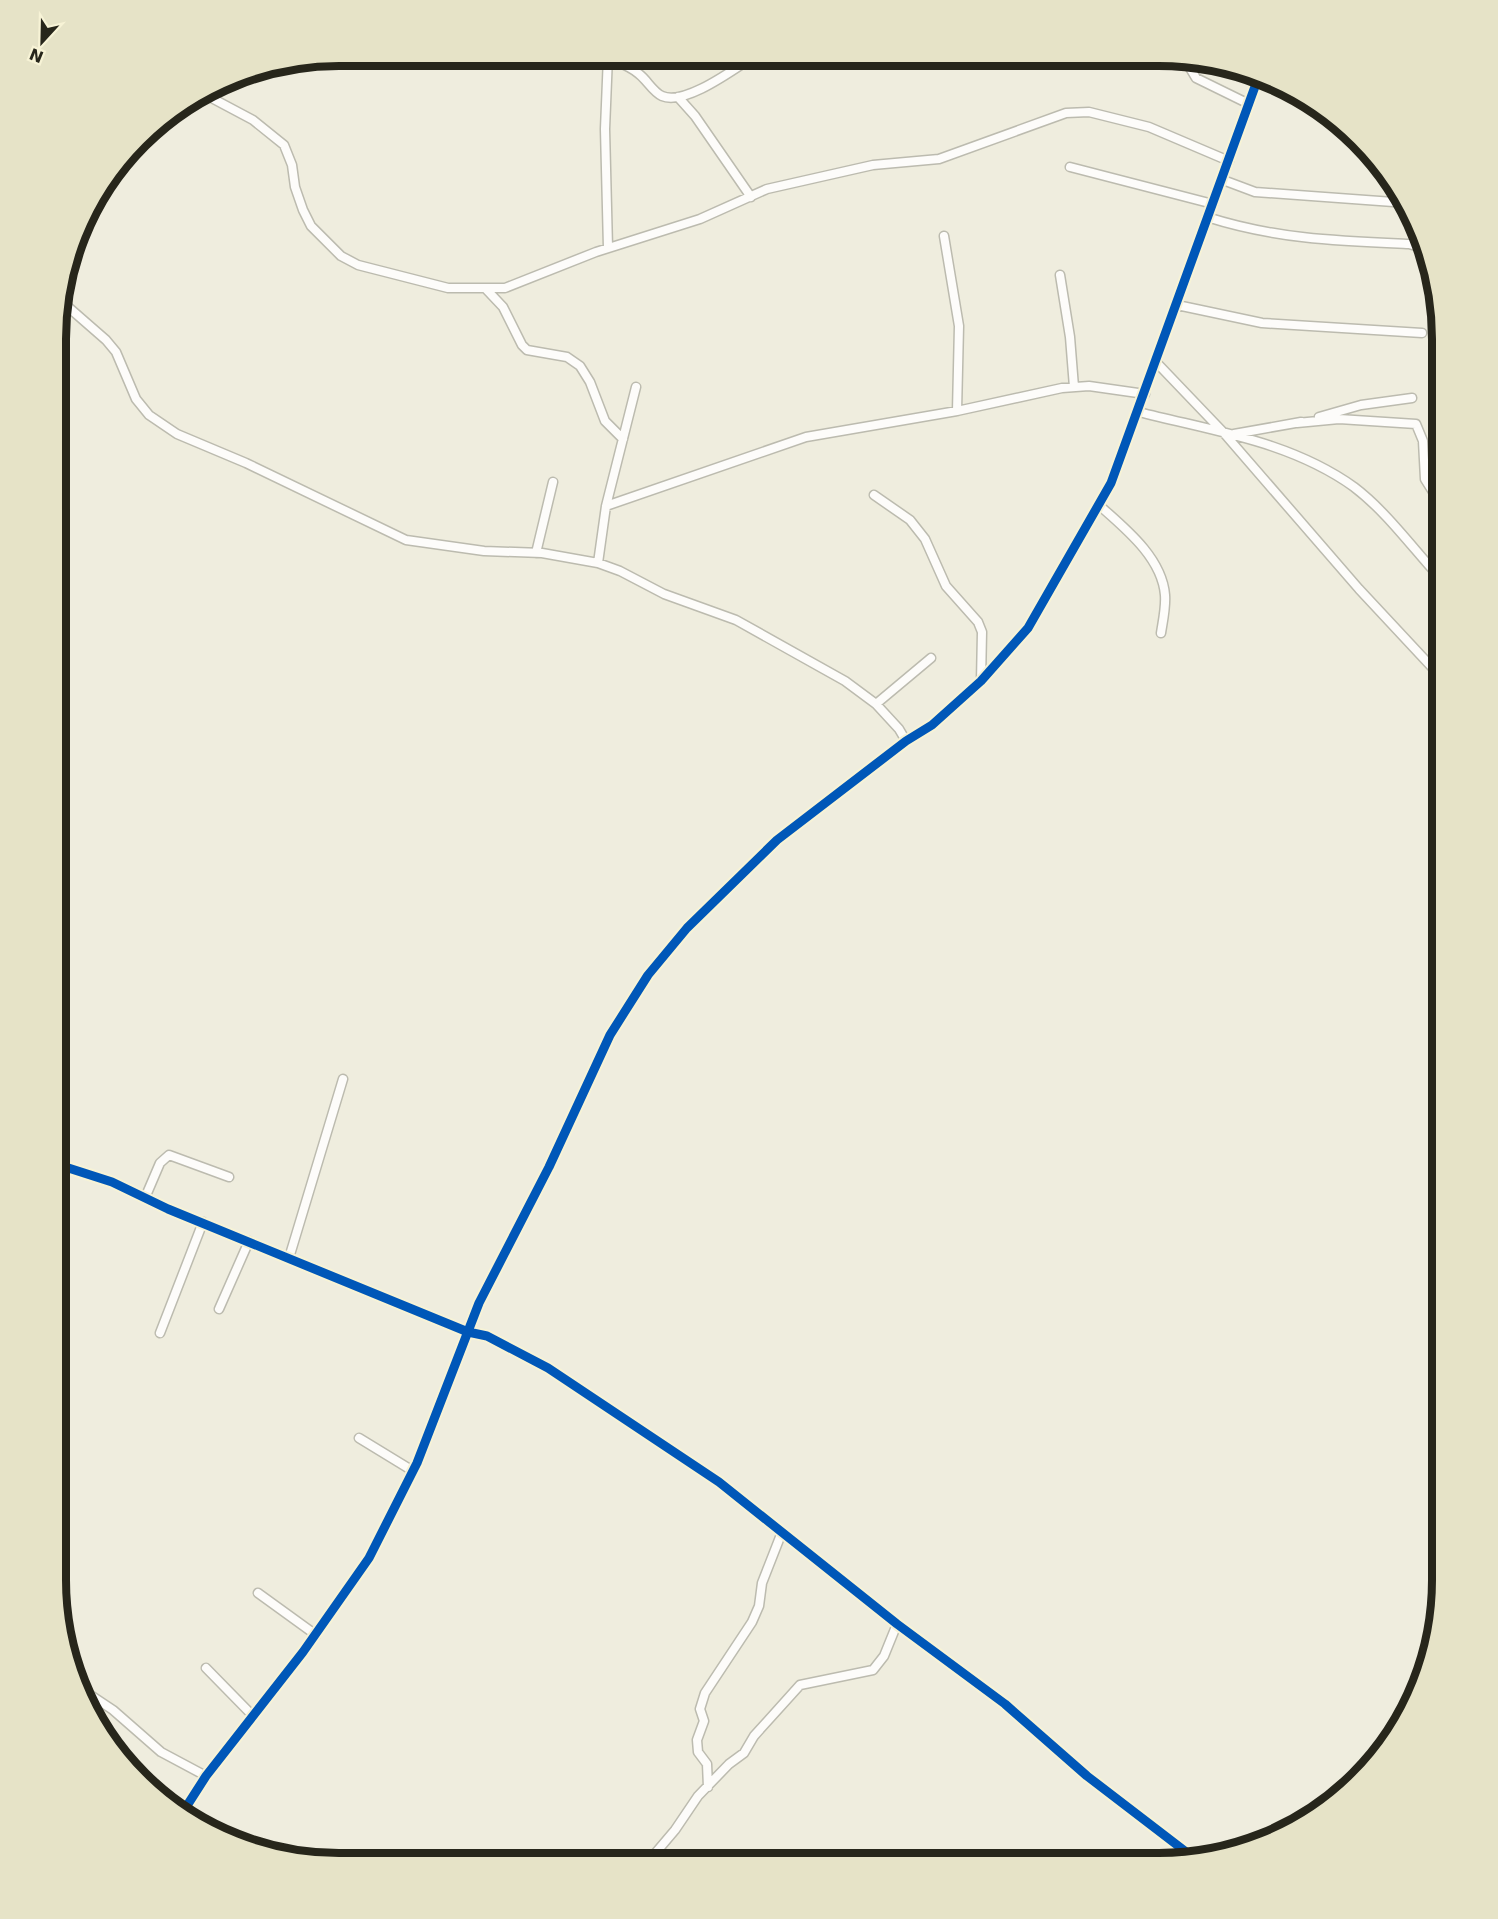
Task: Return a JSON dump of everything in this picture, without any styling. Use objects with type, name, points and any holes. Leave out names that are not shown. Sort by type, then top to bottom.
[{"type":"street","points":[[608,66],[605,129],[608,248]]},
{"type":"street","points":[[625,66],[638,73],[661,95],[678,97],[696,91],[738,66]]},
{"type":"street","points":[[1190,68],[1196,78],[1249,104]]},
{"type":"street","points":[[187,1807],[206,1776],[316,1635],[369,1558],[413,1471],[479,1303],[549,1167],[610,1035],[648,975],[687,928],[777,840],[906,741],[932,725],[981,681],[1028,628],[1100,506],[1145,394],[1256,84]]},
{"type":"street","points":[[678,97],[751,197]]},
{"type":"street","points":[[211,98],[253,120],[284,145],[292,165],[295,187],[311,226],[340,256],[358,265],[429,284],[486,289],[505,288],[608,248],[700,219],[767,189],[819,175],[873,165],[939,159],[1066,113],[1089,112],[1149,127],[1229,161]]},
{"type":"street","points":[[1070,167],[1213,204]]},
{"type":"street","points":[[1223,180],[1255,192],[1395,202]]},
{"type":"street","points":[[1207,218],[1245,230],[1284,237],[1416,246]]},
{"type":"street","points":[[944,236],[959,326],[957,411]]},
{"type":"street","points":[[1060,275],[1070,337],[1074,387]]},
{"type":"street","points":[[486,289],[503,307],[527,350],[567,357],[580,366],[590,382],[605,421],[623,439]]},
{"type":"street","points":[[68,306],[116,352],[136,399],[149,415],[177,434],[246,463],[405,540],[473,550],[536,552],[598,563],[620,571],[664,594],[736,620],[845,681],[876,704],[899,729],[906,741]]},
{"type":"street","points":[[1177,306],[1262,322],[1422,333]]},
{"type":"street","points":[[1156,362],[1228,433],[1359,589],[1432,667]]},
{"type":"street","points":[[606,506],[806,437],[957,411],[1074,387],[1089,386],[1145,394]]},
{"type":"street","points":[[598,563],[606,506],[636,387]]},
{"type":"street","points":[[1297,423],[1361,405],[1412,398]]},
{"type":"street","points":[[1138,412],[1228,433],[1291,452],[1354,487],[1373,504],[1432,569]]},
{"type":"street","points":[[1228,433],[1339,419],[1416,424],[1423,441],[1425,479],[1432,490]]},
{"type":"street","points":[[536,552],[553,482]]},
{"type":"street","points":[[874,495],[910,520],[925,539],[946,586],[978,622],[982,632],[981,681]]},
{"type":"street","points":[[1100,506],[1127,531],[1148,556],[1162,580],[1165,596],[1161,633]]},
{"type":"street","points":[[876,704],[931,658]]},
{"type":"street","points":[[289,1258],[342,1079]]},
{"type":"street","points":[[145,1198],[160,1163],[169,1155],[229,1177]]},
{"type":"street","points":[[66,1167],[112,1182],[145,1198],[468,1332],[487,1336],[548,1368],[719,1482],[897,1624],[1005,1704],[1087,1776],[1186,1851]]},
{"type":"street","points":[[160,1333],[202,1222]]},
{"type":"street","points":[[219,1309],[249,1241]]},
{"type":"street","points":[[359,1438],[413,1471]]},
{"type":"street","points":[[708,1787],[707,1764],[698,1752],[696,1740],[704,1721],[700,1709],[705,1693],[752,1622],[759,1606],[762,1583],[782,1532]]},
{"type":"street","points":[[258,1593],[316,1635]]},
{"type":"street","points":[[655,1853],[675,1830],[698,1796],[729,1764],[744,1753],[754,1736],[800,1685],[873,1670],[884,1656],[897,1624]]},
{"type":"street","points":[[206,1668],[253,1716]]},
{"type":"street","points":[[92,1696],[113,1710],[161,1752],[180,1765],[206,1776]]},
{"type":"cycle path","points":[[186,1807],[206,1776],[303,1652],[369,1558],[417,1463],[479,1303],[549,1167],[610,1035],[648,975],[687,928],[777,840],[906,741],[932,725],[981,681],[1028,628],[1111,483],[1256,84]]},
{"type":"cycle path","points":[[66,1167],[112,1182],[168,1209],[468,1332],[487,1336],[548,1368],[719,1482],[897,1624],[1005,1704],[1087,1776],[1186,1851]]}]
